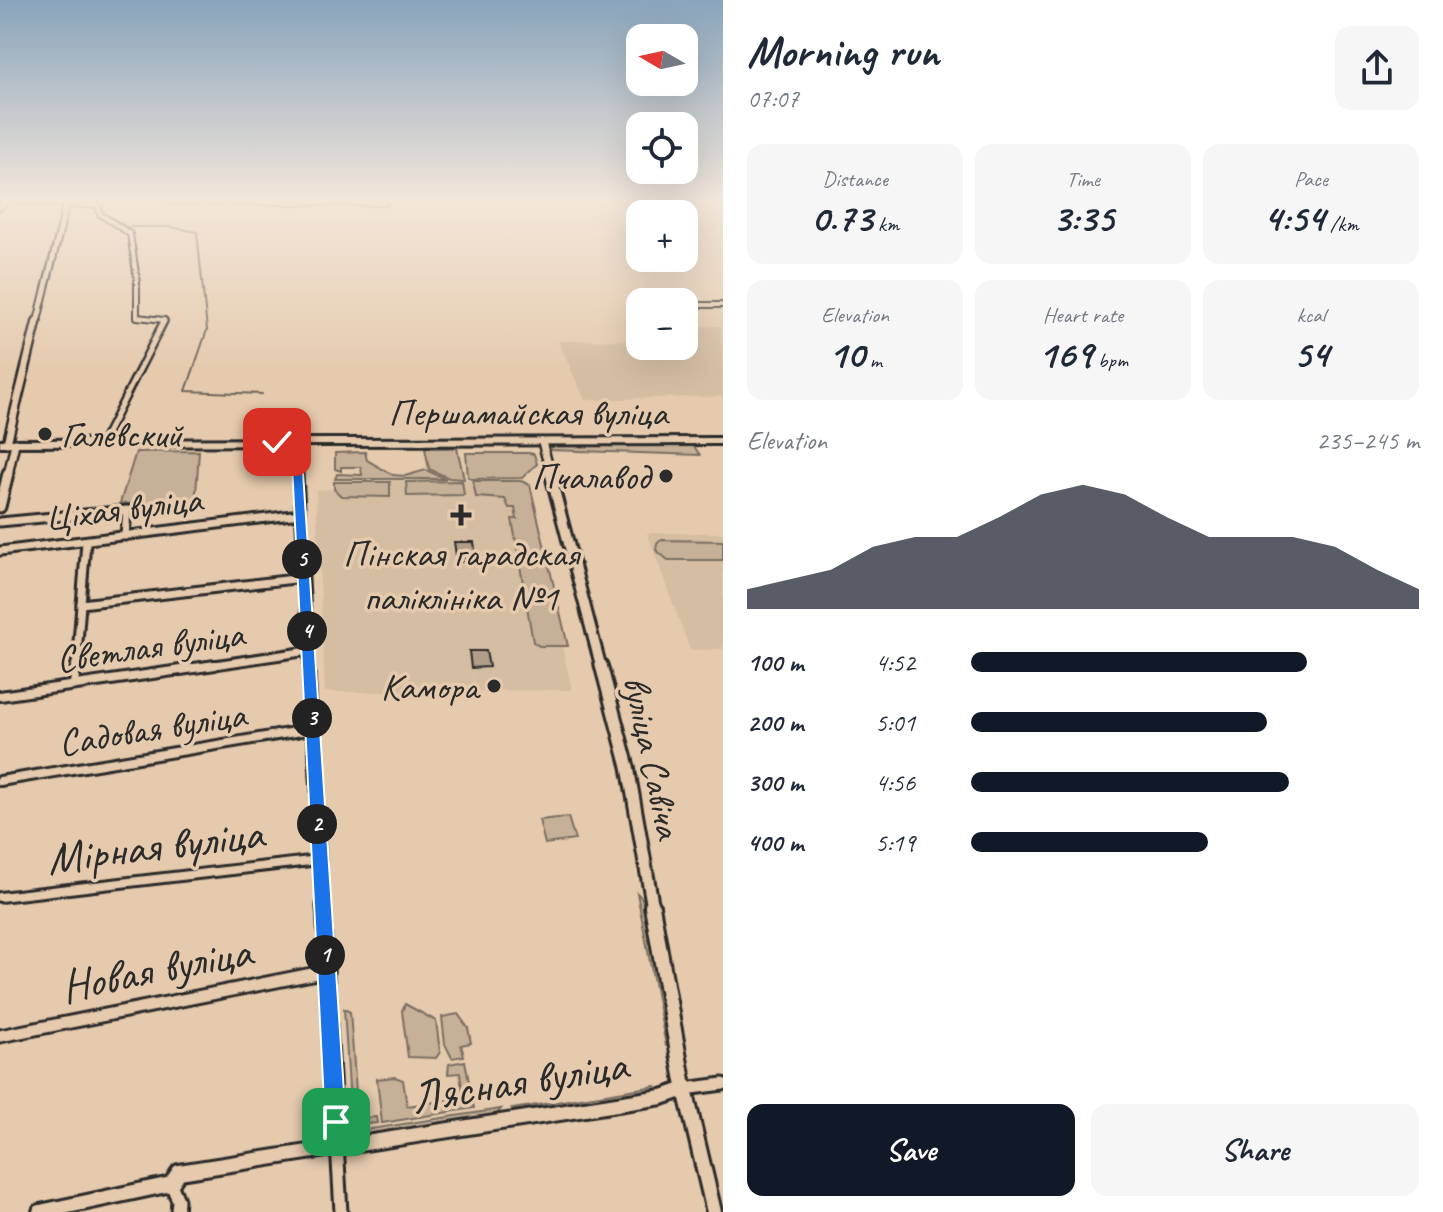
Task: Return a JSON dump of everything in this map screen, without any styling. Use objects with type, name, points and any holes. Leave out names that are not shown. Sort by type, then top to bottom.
[{"type":"main road","name":"Першамайская вуліца","points":[[9,445],[102,443],[296,447],[332,442],[723,441]]},
{"type":"street","points":[[0,507],[9,445],[53,258]]},
{"type":"street","points":[[102,443],[164,320],[137,317],[134,258]]},
{"type":"street","points":[[701,305],[723,305]]},
{"type":"street","name":"вуліца Савіча","points":[[542,442],[628,767],[685,1089],[717,1209]]},
{"type":"street","points":[[296,447],[341,1212]]},
{"type":"street","points":[[0,522],[127,510],[125,536]]},
{"type":"street","name":"Ціхая вуліца","points":[[0,551],[300,514]]},
{"type":"street","points":[[74,685],[86,542]]},
{"type":"street","points":[[81,604],[303,578]]},
{"type":"street","name":"Светлая вуліца","points":[[0,696],[308,651]]},
{"type":"street","name":"Садовая вуліца","points":[[0,781],[313,729]]},
{"type":"street","name":"Мірная вуліца","points":[[0,897],[319,860]]},
{"type":"street","name":"Новая вуліца","points":[[0,1036],[327,971]]},
{"type":"street","points":[[685,1089],[723,1084]]},
{"type":"street","name":"Лясная вуліца","points":[[40,1212],[171,1184],[179,1172],[662,1097],[685,1089]]},
{"type":"street","points":[[171,1184],[178,1200],[177,1212]]},
{"type":"shaded area","points":[[721,326],[723,396],[585,400],[558,341],[626,340],[626,360],[698,360],[698,327]]},
{"type":"shaded area","points":[[693,445],[700,455],[550,450],[553,446]]},
{"type":"shaded area","points":[[425,448],[457,448],[464,479],[449,478],[429,469]]},
{"type":"shaded area","points":[[199,451],[195,508],[120,503],[136,452]]},
{"type":"shaded area","points":[[365,452],[367,460],[393,475],[405,476],[426,470],[446,479],[335,479],[337,474],[362,475],[361,467],[341,467],[341,471],[335,469],[335,453]]},
{"type":"shaded area","points":[[466,453],[529,453],[534,454],[537,464],[522,478],[471,479],[468,477]]},
{"type":"shaded area","points":[[333,481],[525,481],[572,690],[477,691],[472,671],[475,690],[468,692],[325,692],[316,490],[333,489]]},
{"type":"shaded area","points":[[462,481],[464,495],[407,496],[406,482]]},
{"type":"shaded area","points":[[473,481],[521,481],[530,485],[568,646],[539,646],[533,642],[512,519],[517,519],[515,508],[509,508],[505,499],[476,497]]},
{"type":"shaded area","points":[[334,482],[390,482],[390,497],[341,496],[334,489]]},
{"type":"shaded area","points":[[647,533],[723,533],[723,649],[690,650]]},
{"type":"shaded area","points":[[661,540],[723,541],[723,560],[668,560],[656,550]]},
{"type":"shaded area","points":[[568,817],[575,840],[545,844],[539,820]]},
{"type":"shaded area","points":[[637,893],[642,898],[670,1046],[666,1046]]},
{"type":"shaded area","points":[[405,1004],[436,1021],[440,1052],[436,1058],[408,1057],[402,1011]]},
{"type":"shaded area","points":[[344,1009],[350,1012],[358,1118],[376,1117],[377,1123],[355,1125],[351,1119]]},
{"type":"shaded area","points":[[458,1014],[468,1028],[471,1043],[461,1045],[464,1056],[452,1058],[445,1044],[442,1017]]},
{"type":"shaded area","points":[[465,1061],[474,1108],[382,1123],[377,1079],[395,1077],[403,1080],[407,1106],[463,1098],[460,1073],[448,1074],[449,1064]]},
{"type":"shaded area","points":[[656,1086],[657,1090],[520,1112],[513,1109]]},
{"type":"shaded area","points":[[501,1109],[496,1115],[359,1137],[358,1131]]},
{"type":"building","points":[[454,542],[474,542],[476,556],[465,556],[465,562],[457,562]]},
{"type":"building","points":[[469,651],[486,651],[489,667],[471,668]]},
{"type":"waterway","points":[[200,258],[207,330],[186,391],[262,394]]},
{"type":"place","name":"Галевский","points":[[45,434]]},
{"type":"place","name":"Пчалавод","points":[[666,476]]},
{"type":"place","name":"Пінская гарадская паліклініка №1","points":[[461,515]]},
{"type":"place","name":"Камора","points":[[494,686]]},
{"type":"route","points":[[277,442],[296,442],[336,1122]]}]
